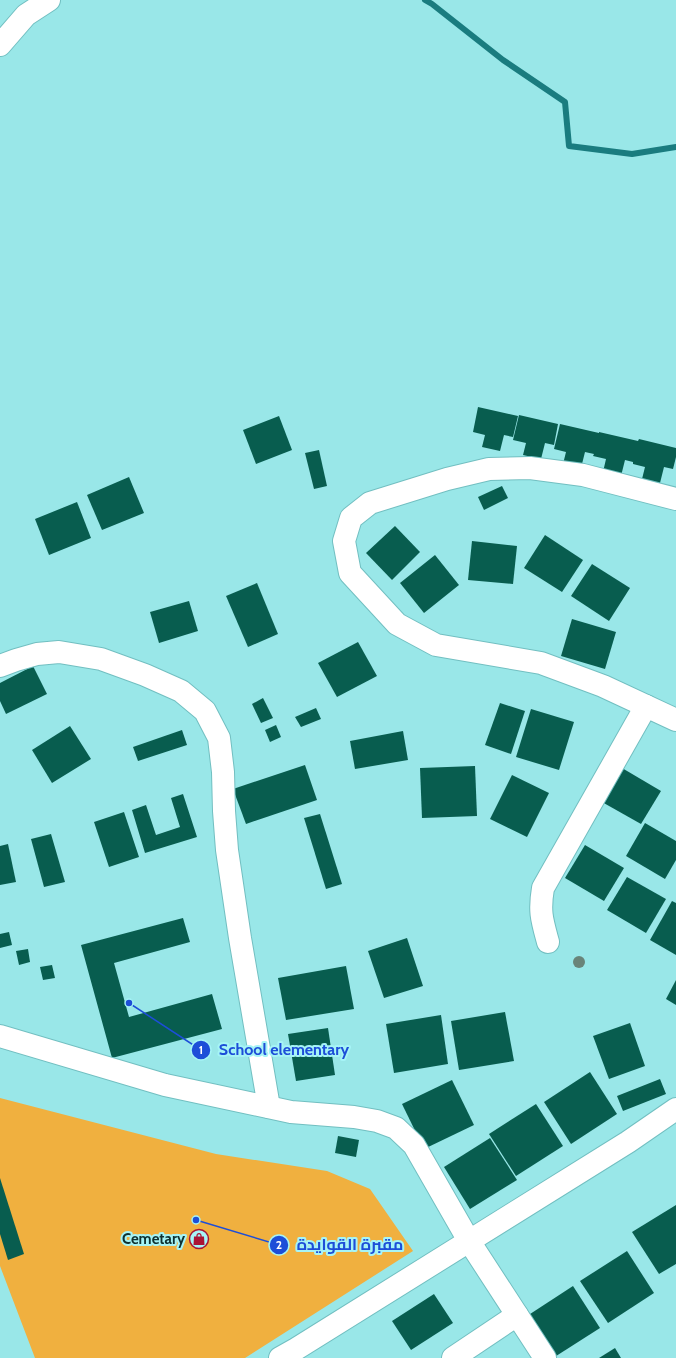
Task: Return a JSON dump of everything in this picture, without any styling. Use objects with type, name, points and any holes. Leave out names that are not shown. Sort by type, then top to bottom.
[{"type":"street","points":[[0,45],[26,15],[49,0]]},
{"type":"street","points":[[676,499],[582,475],[530,468],[489,469],[447,479],[370,503],[351,518],[344,541],[350,573],[397,624],[436,645],[541,663],[603,686],[676,720]]},
{"type":"street","points":[[0,666],[37,654],[59,652],[101,659],[145,675],[181,691],[205,711],[219,738],[223,772],[227,850],[240,938],[269,1108]]},
{"type":"street","points":[[548,942],[542,922],[540,906],[543,888],[646,706]]},
{"type":"street","points":[[0,1036],[165,1085],[269,1108],[291,1112],[354,1117],[377,1121],[396,1128],[414,1145],[469,1241],[545,1358]]},
{"type":"street","points":[[280,1358],[296,1350],[628,1142],[676,1109]]},
{"type":"street","points":[[453,1358],[517,1315]]},
{"type":"shaded area","points":[[0,1098],[216,1154],[327,1171],[370,1189],[413,1251],[245,1358],[35,1358],[0,1266]]},
{"type":"building","points":[[478,407],[518,416],[513,437],[504,435],[500,451],[482,447],[485,435],[473,432]]},
{"type":"building","points":[[519,415],[558,424],[554,445],[545,443],[541,459],[523,455],[526,443],[513,440]]},
{"type":"building","points":[[279,416],[292,450],[256,464],[243,430]]},
{"type":"building","points":[[560,424],[638,441],[639,439],[676,448],[676,457],[673,469],[664,467],[660,483],[642,479],[645,467],[625,460],[621,476],[603,472],[606,459],[593,456],[594,454],[585,452],[581,468],[563,464],[566,452],[554,449]]},
{"type":"building","points":[[319,450],[327,486],[314,489],[305,453]]},
{"type":"building","points":[[129,477],[144,513],[102,530],[87,495]]},
{"type":"building","points":[[502,486],[508,498],[484,510],[478,497]]},
{"type":"building","points":[[77,502],[91,538],[49,555],[35,519]]},
{"type":"building","points":[[395,526],[420,552],[392,580],[366,553]]},
{"type":"building","points":[[545,535],[583,560],[562,592],[524,568]]},
{"type":"building","points":[[472,541],[517,546],[513,584],[468,580]]},
{"type":"building","points":[[435,555],[459,585],[424,613],[400,583]]},
{"type":"building","points":[[592,564],[630,588],[609,621],[571,596]]},
{"type":"building","points":[[257,583],[278,634],[248,647],[226,596]]},
{"type":"building","points":[[189,601],[198,631],[159,643],[150,612]]},
{"type":"building","points":[[572,619],[616,632],[605,669],[561,656]]},
{"type":"building","points":[[358,642],[377,676],[337,697],[318,663]]},
{"type":"building","points":[[33,666],[47,694],[6,714],[0,701],[0,683]]},
{"type":"building","points":[[263,698],[273,718],[261,723],[252,704]]},
{"type":"building","points":[[500,703],[525,711],[511,754],[485,745]]},
{"type":"building","points":[[316,708],[321,719],[301,727],[295,717]]},
{"type":"building","points":[[531,709],[574,722],[559,770],[516,757]]},
{"type":"building","points":[[276,725],[281,737],[270,742],[265,730]]},
{"type":"building","points":[[70,726],[91,759],[52,783],[32,750]]},
{"type":"building","points":[[182,730],[187,745],[138,761],[133,747]]},
{"type":"building","points":[[403,731],[408,760],[355,769],[350,741]]},
{"type":"building","points":[[305,765],[317,800],[246,824],[233,789]]},
{"type":"building","points":[[475,766],[477,816],[422,818],[420,768]]},
{"type":"building","points":[[622,768],[661,791],[641,824],[602,802]]},
{"type":"building","points":[[512,775],[549,793],[527,837],[490,819]]},
{"type":"building","points":[[183,794],[197,837],[145,853],[132,810],[146,805],[156,835],[180,827],[171,798]]},
{"type":"building","points":[[124,812],[139,857],[109,867],[94,822]]},
{"type":"building","points":[[320,814],[342,884],[326,889],[304,818]]},
{"type":"building","points":[[645,823],[676,841],[676,860],[665,879],[626,856]]},
{"type":"building","points":[[51,834],[65,882],[44,887],[31,839]]},
{"type":"building","points":[[8,844],[16,882],[0,885],[0,846]]},
{"type":"building","points":[[585,845],[624,868],[604,901],[565,878]]},
{"type":"building","points":[[627,877],[666,899],[646,933],[607,910]]},
{"type":"building","points":[[672,901],[676,903],[676,955],[650,940]]},
{"type":"building","points":[[183,918],[190,942],[114,963],[129,1017],[212,994],[222,1029],[112,1058],[81,945]]},
{"type":"building","points":[[9,932],[12,945],[0,948],[0,934]]},
{"type":"building","points":[[407,938],[423,986],[384,998],[368,951]]},
{"type":"building","points":[[28,949],[30,962],[19,965],[16,951]]},
{"type":"building","points":[[52,965],[55,978],[43,980],[40,967]]},
{"type":"building","points":[[346,966],[354,1009],[286,1020],[278,978]]},
{"type":"building","points":[[676,980],[676,1005],[666,999]]},
{"type":"building","points":[[505,1012],[514,1061],[459,1070],[451,1021]]},
{"type":"building","points":[[441,1015],[448,1064],[394,1073],[386,1024]]},
{"type":"building","points":[[630,1023],[645,1066],[609,1079],[593,1036]]},
{"type":"building","points":[[328,1028],[335,1075],[296,1081],[288,1034]]},
{"type":"building","points":[[590,1072],[617,1114],[571,1144],[544,1102]]},
{"type":"building","points":[[660,1079],[666,1094],[623,1111],[617,1096]]},
{"type":"building","points":[[452,1080],[474,1125],[424,1149],[402,1104]]},
{"type":"building","points":[[536,1104],[563,1146],[516,1176],[489,1134]]},
{"type":"building","points":[[338,1136],[359,1140],[356,1157],[335,1153]]},
{"type":"building","points":[[490,1138],[517,1180],[470,1209],[444,1167]]},
{"type":"building","points":[[0,1178],[24,1254],[8,1260],[0,1234]]},
{"type":"building","points":[[676,1205],[676,1264],[659,1274],[632,1232]]},
{"type":"building","points":[[627,1251],[654,1293],[608,1323],[580,1281]]},
{"type":"building","points":[[573,1286],[600,1328],[553,1358],[527,1316]]},
{"type":"building","points":[[434,1294],[453,1323],[411,1350],[392,1321]]},
{"type":"building","points":[[615,1348],[621,1358],[599,1358]]},
{"type":"waterway","points":[[425,0],[503,60],[565,102],[569,146],[632,154],[676,147]]},
{"type":"place","name":"School elementary","points":[[129,1003]]},
{"type":"place","name":"مقبرة القوايدة","points":[[196,1220]]},
{"type":"place","name":"Cemetary","points":[[199,1239]]}]
